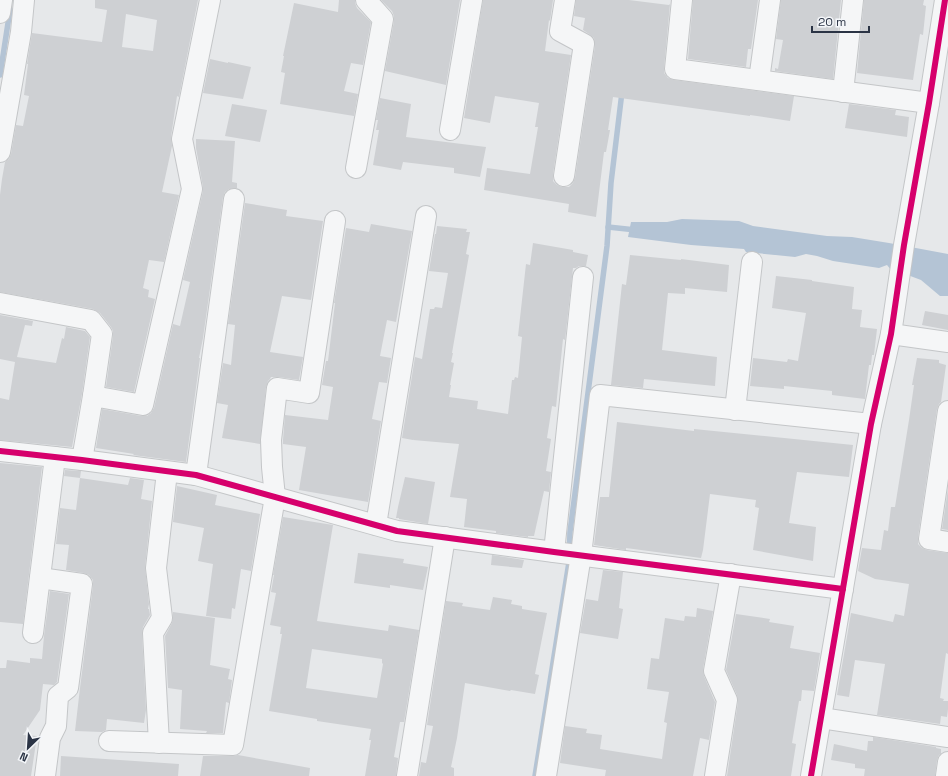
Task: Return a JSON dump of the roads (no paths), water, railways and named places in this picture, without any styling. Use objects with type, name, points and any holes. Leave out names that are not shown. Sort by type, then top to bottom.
[{"type":"street","points":[[0,13],[2,0]]},
{"type":"street","points":[[0,152],[21,32],[24,0]]},
{"type":"street","points":[[93,396],[143,405],[192,189],[182,139],[210,0]]},
{"type":"street","points":[[356,168],[383,18],[366,0]]},
{"type":"street","points":[[450,130],[472,0]]},
{"type":"street","points":[[564,0],[560,31],[584,44],[564,176]]},
{"type":"street","points":[[682,0],[675,68],[843,92],[936,96]]},
{"type":"street","points":[[760,80],[770,0]]},
{"type":"street","points":[[843,92],[853,0]]},
{"type":"street","points":[[811,776],[871,424],[890,334],[904,245],[936,96],[945,0]]},
{"type":"street","points":[[196,475],[234,198]]},
{"type":"street","points":[[376,525],[426,216]]},
{"type":"street","points":[[109,741],[233,745],[275,497],[271,440],[278,388],[309,393],[335,222]]},
{"type":"street","points":[[735,410],[752,262]]},
{"type":"street","points":[[546,776],[569,554],[583,276]]},
{"type":"street","points":[[0,303],[91,320],[102,334],[82,460]]},
{"type":"street","points":[[890,334],[948,342]]},
{"type":"street","points":[[569,554],[600,395],[871,424]]},
{"type":"street","points":[[948,410],[930,539],[948,542]]},
{"type":"street","points":[[0,451],[196,475],[397,531],[842,589]]},
{"type":"street","points":[[33,633],[55,457]]},
{"type":"street","points":[[159,743],[153,633],[162,618],[156,568],[167,472]]},
{"type":"street","points":[[407,776],[445,537]]},
{"type":"street","points":[[715,776],[727,700],[714,671],[731,574]]},
{"type":"street","points":[[40,578],[82,584],[68,688],[58,696],[56,726],[50,738],[46,776]]},
{"type":"street","points":[[821,718],[948,737]]},
{"type":"street","points":[[946,776],[948,762]]},
{"type":"water","points":[[682,219],[739,221],[753,226],[827,236],[852,237],[948,254],[948,296],[940,296],[921,280],[891,270],[887,265],[879,268],[833,261],[806,254],[795,257],[746,252],[744,249],[691,245],[628,237],[631,222],[667,222]]},
{"type":"waterway","points":[[0,75],[10,10]]},
{"type":"waterway","points":[[535,776],[569,562],[570,532],[607,246],[611,183],[622,92]]},
{"type":"waterway","points":[[608,227],[636,230]]}]
